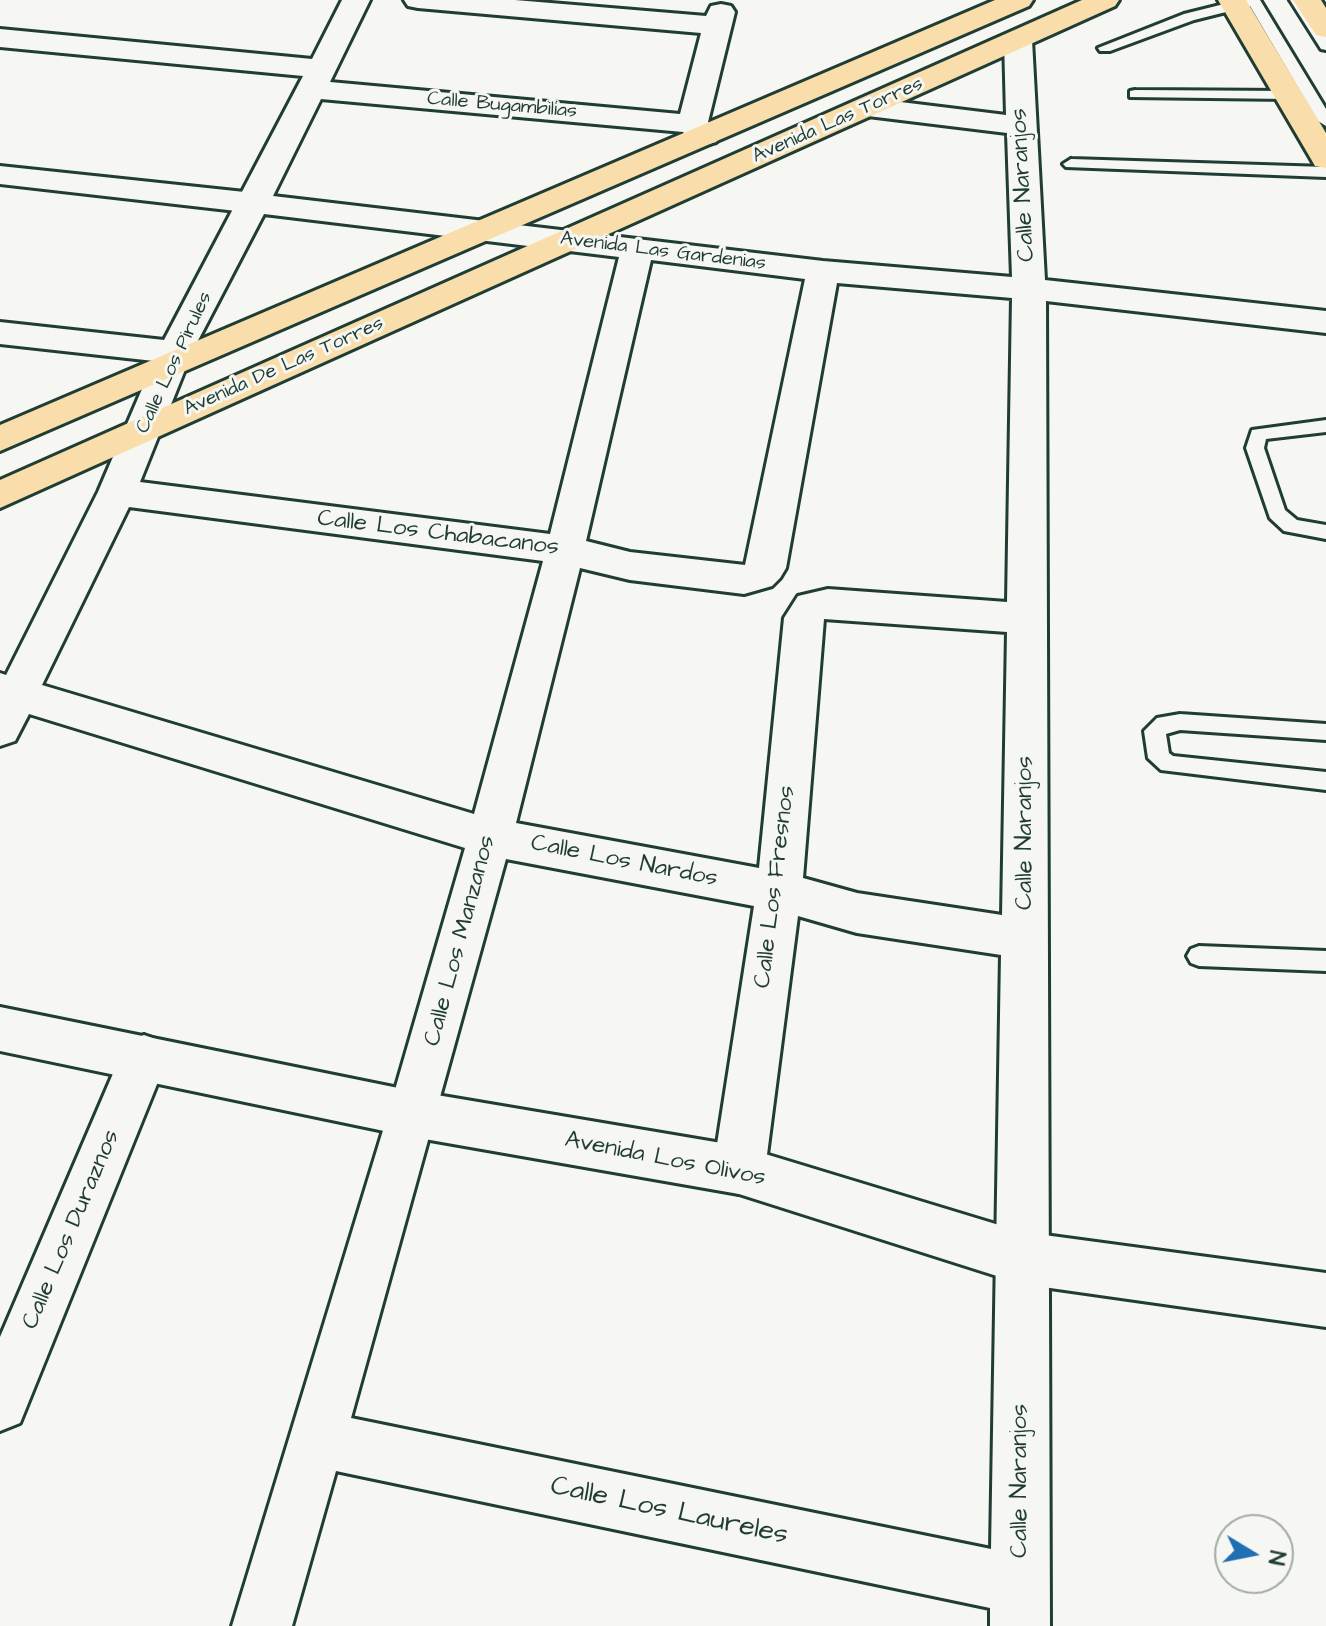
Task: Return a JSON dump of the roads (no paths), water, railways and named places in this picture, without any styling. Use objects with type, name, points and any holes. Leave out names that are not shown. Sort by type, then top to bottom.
[{"type":"main road","name":"Avenida Las Torres","points":[[486,231],[698,130],[1009,12],[1105,0]]},
{"type":"main road","points":[[1307,0],[1326,29]]},
{"type":"main road","points":[[1243,1],[1288,95],[1326,159]]},
{"type":"main road","name":"Avenida Las Torres","points":[[570,241],[868,107],[1009,12]]},
{"type":"main road","name":"Avenida De Las Torres","points":[[0,439],[173,358],[486,231]]},
{"type":"main road","name":"Avenida De Las Torres","points":[[0,495],[570,241]]},
{"type":"street","name":"Calle Los Pirules","points":[[6,704],[117,492],[173,358],[356,0]]},
{"type":"street","points":[[418,0],[719,19],[698,130]]},
{"type":"street","name":"Calle Naranjos","points":[[1009,12],[1021,126],[1029,289],[1020,1606]]},
{"type":"street","name":"Calle Bugambilias","points":[[0,38],[698,130]]},
{"type":"street","points":[[868,107],[1021,126]]},
{"type":"street","name":"Avenida Las Gardenias","points":[[0,175],[823,271],[1029,289],[1326,322]]},
{"type":"street","name":"Calle Los Manzanos","points":[[262,1626],[413,1114],[490,837],[565,550],[637,249]]},
{"type":"street","points":[[823,271],[766,568],[758,576],[812,606],[828,604],[1027,618]]},
{"type":"street","points":[[0,333],[173,358]]},
{"type":"street","name":"Calle Los Chabacanos","points":[[117,492],[565,550],[630,566],[744,580],[758,576]]},
{"type":"street","name":"Calle Los Fresnos","points":[[739,1170],[779,891],[804,618],[812,606]]},
{"type":"street","name":"Calle Los Nardos","points":[[6,704],[490,837],[779,891],[857,913],[1025,939]]},
{"type":"street","name":"Avenida Los Olivos","points":[[0,1029],[413,1114],[739,1170],[1022,1258],[1326,1300]]},
{"type":"street","name":"Calle Los Duraznos","points":[[0,1403],[144,1057]]},
{"type":"street","name":"Calle Los Laureles","points":[[317,1439],[1020,1606]]},
{"type":"lane","points":[[1297,0],[1326,46]]},
{"type":"lane","points":[[1105,48],[1243,1],[1326,121]]},
{"type":"lane","points":[[1135,94],[1288,95]]},
{"type":"lane","points":[[1071,164],[1326,172]]},
{"type":"lane","points":[[1326,426],[1258,434],[1255,448],[1277,513],[1291,526],[1326,532]]},
{"type":"lane","points":[[1326,732],[1180,722],[1164,724],[1155,731],[1159,758],[1169,764],[1326,781]]},
{"type":"lane","points":[[1199,956],[1326,961]]}]
